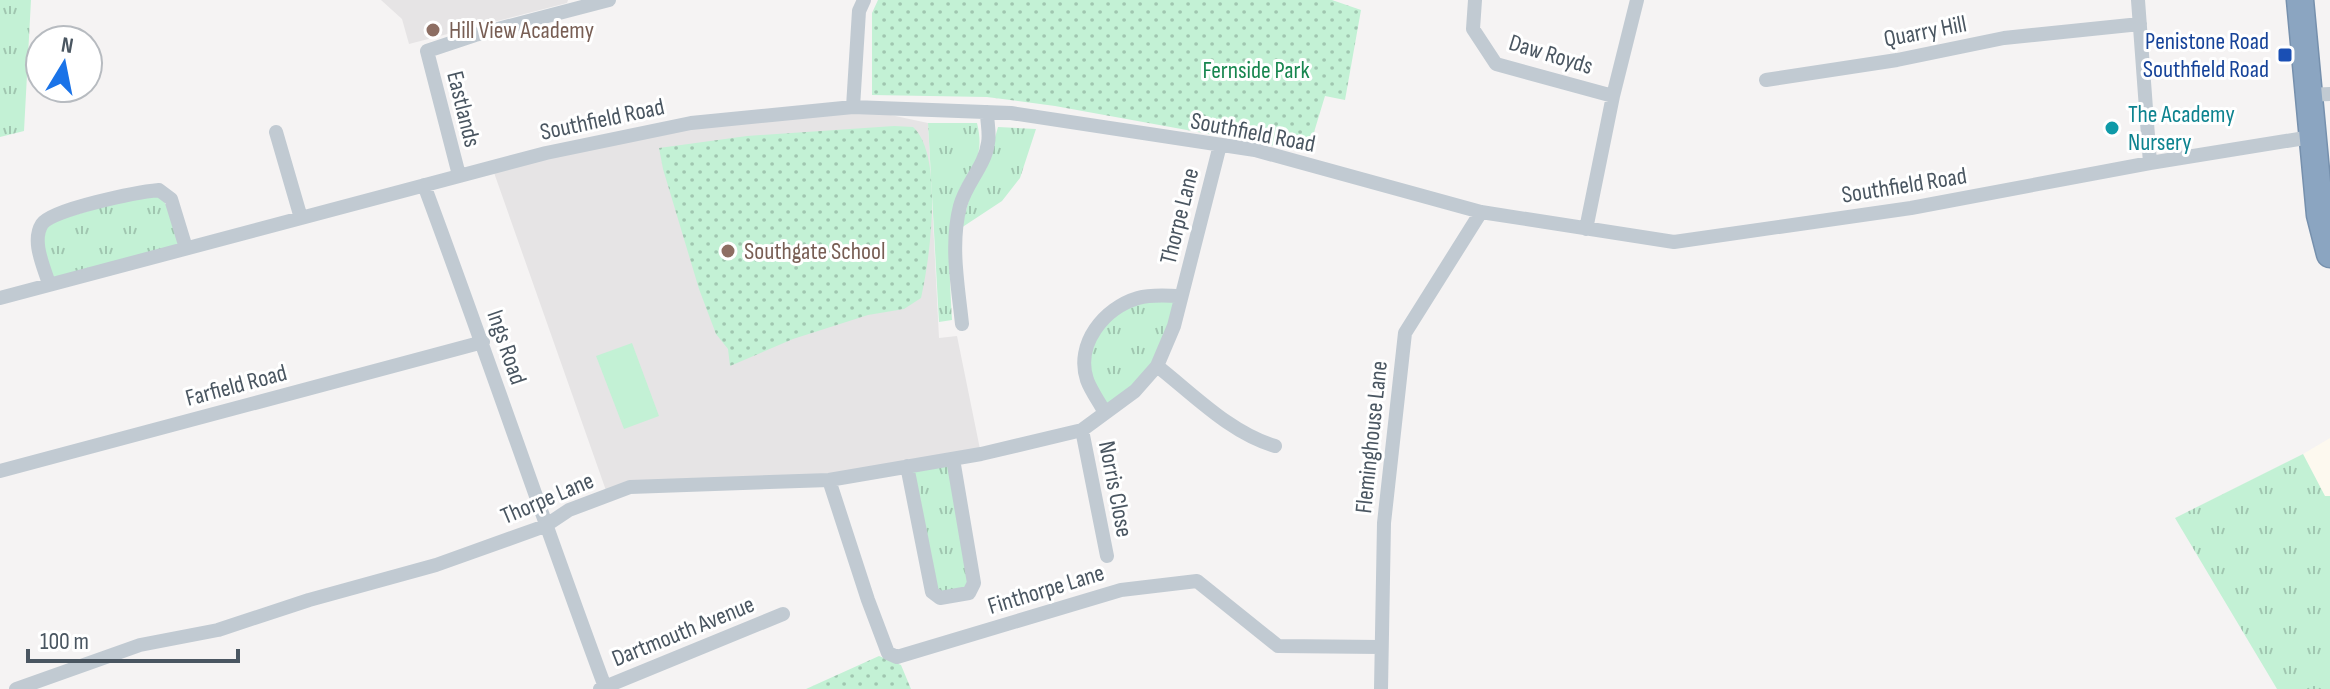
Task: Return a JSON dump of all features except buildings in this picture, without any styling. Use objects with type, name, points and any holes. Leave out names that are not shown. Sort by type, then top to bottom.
[{"type":"highway","points":[[2300,0],[2319,95],[2311,137],[2320,215],[2330,254]]},
{"type":"street","name":"Eastlands","points":[[459,175],[427,51],[475,35],[609,0]]},
{"type":"street","points":[[853,107],[859,11],[864,0]]},
{"type":"street","name":"Daw Royds","points":[[1475,0],[1473,29],[1496,64],[1613,96]]},
{"type":"street","points":[[1586,229],[1613,96],[1637,0]]},
{"type":"street","points":[[2138,0],[2150,163]]},
{"type":"street","name":"Quarry Hill","points":[[1766,80],[1897,60],[2004,38],[2140,24]]},
{"type":"street","name":"Southfield Road","points":[[0,298],[546,153],[691,123],[853,107],[1011,113],[1255,150],[1481,212],[1647,239],[1688,242],[1911,208],[2150,163],[2311,137]]},
{"type":"street","points":[[962,324],[955,254],[956,231],[960,205],[968,183],[981,165],[988,143],[987,112]]},
{"type":"street","points":[[276,132],[301,218]]},
{"type":"street","name":"Thorpe Lane","points":[[16,689],[140,645],[218,630],[309,600],[436,565],[545,526],[569,510],[630,487],[829,480],[953,459],[1082,430],[1135,391],[1157,366],[1174,326],[1220,145]]},
{"type":"street","name":"Ings Road","points":[[424,185],[483,342],[602,688]]},
{"type":"street","points":[[49,284],[37,241],[41,225],[53,214],[159,190],[171,199],[186,248]]},
{"type":"street","name":"Fleminghouse Lane","points":[[1381,689],[1384,523],[1405,333],[1481,212]]},
{"type":"street","name":"Thorpe Lane","points":[[1105,413],[1087,381],[1085,364],[1094,329],[1106,315],[1137,298],[1181,296]]},
{"type":"street","name":"Farfield Road","points":[[0,471],[483,342]]},
{"type":"street","points":[[1157,366],[1237,429],[1275,446]]},
{"type":"street","name":"Norris Close","points":[[1082,430],[1107,556]]},
{"type":"street","points":[[907,466],[932,592],[940,598],[969,593],[974,583],[953,459]]},
{"type":"street","name":"Finthorpe Lane","points":[[829,480],[888,653],[897,657],[1121,590],[1197,581],[1278,646],[1380,647]]},
{"type":"street","name":"Dartmouth Avenue","points":[[602,688],[783,614]]},
{"type":"shaded area","name":"Hill View Academy","points":[[381,0],[568,0],[567,3],[409,44],[402,19]]},
{"type":"shaded area","name":"Southgate School","points":[[853,107],[928,123],[939,338],[957,336],[981,454],[829,480],[630,487],[609,499],[492,167],[691,123]]},
{"type":"shaded area","points":[[2330,438],[2330,496],[2325,497],[2303,454]]},
{"type":"green space","points":[[0,0],[31,0],[30,24],[24,24],[24,131],[0,137]]},
{"type":"green space","name":"Fernside Park","points":[[878,0],[1332,0],[1361,10],[1345,100],[1325,96],[1308,152],[1055,106],[987,97],[872,95],[872,13]]},
{"type":"green space","points":[[928,123],[977,123],[979,138],[976,160],[957,196],[952,223],[952,320],[939,322]]},
{"type":"green space","points":[[913,127],[923,141],[929,160],[931,234],[921,298],[904,309],[868,315],[793,339],[730,366],[728,349],[716,334],[699,289],[659,148],[747,136]]},
{"type":"green space","points":[[998,127],[1036,129],[1020,178],[1002,201],[961,228],[973,186],[986,169]]},
{"type":"green space","points":[[159,190],[186,248],[45,284],[41,225]]},
{"type":"green space","points":[[1181,296],[1157,366],[1105,413],[1087,381],[1088,345],[1122,304]]},
{"type":"green space","points":[[632,343],[659,416],[624,429],[596,356]]},
{"type":"green space","points":[[2303,454],[2325,496],[2330,496],[2330,689],[2277,689],[2175,518]]},
{"type":"green space","points":[[953,459],[974,583],[940,598],[907,466]]},
{"type":"green space","points":[[879,656],[901,665],[911,689],[806,689]]},
{"type":"place","name":"Hill View Academy","points":[[433,30]]},
{"type":"place","name":"Penistone Road Southfield Road","points":[[2285,55]]},
{"type":"place","name":"The Academy Nursery","points":[[2112,128]]},
{"type":"place","name":"Southgate School","points":[[728,251]]}]
